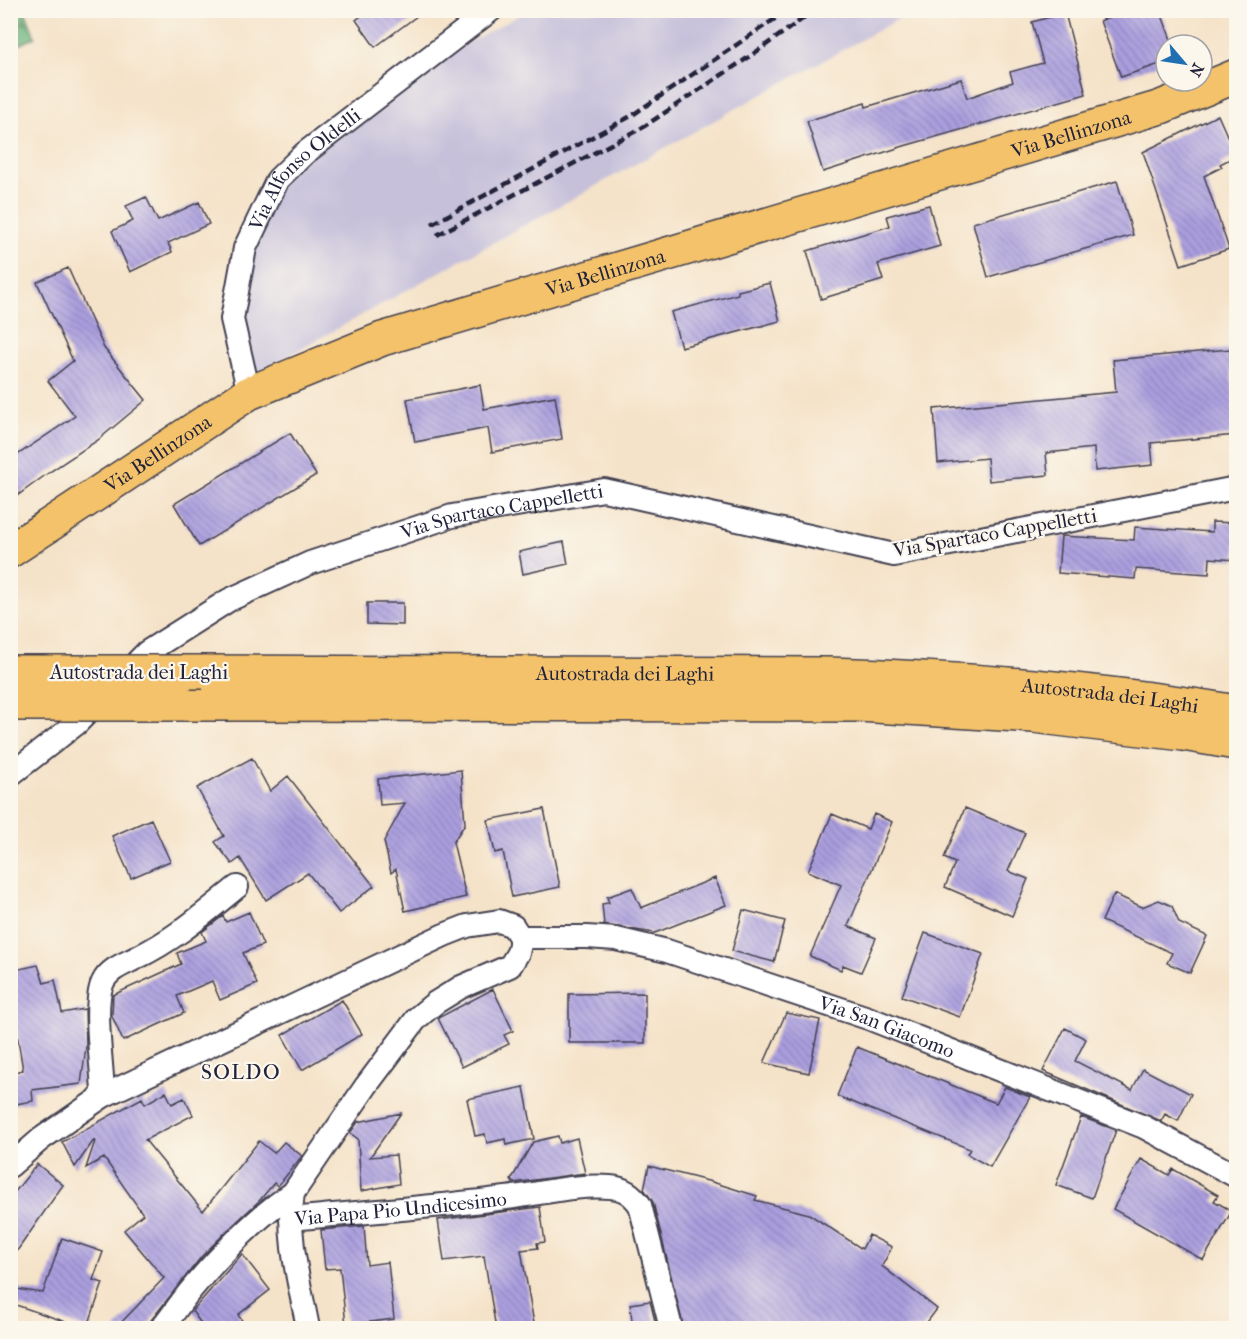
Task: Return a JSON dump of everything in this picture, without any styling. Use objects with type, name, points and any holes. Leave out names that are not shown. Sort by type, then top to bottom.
[{"type":"main road","name":"Via Bellinzona","points":[[10,550],[249,393],[382,339],[1161,107],[1236,76]]},
{"type":"main road","name":"Autostrada dei Laghi","points":[[10,672],[828,674],[1016,683],[1236,712]]},
{"type":"main road","name":"Autostrada dei Laghi","points":[[10,704],[859,705],[1033,716],[1183,734],[1236,743]]},
{"type":"street","name":"Via Alfonso Oldelli","points":[[249,393],[232,319],[245,248],[278,179],[305,153],[491,10]]},
{"type":"street","name":"Via Spartaco Cappelletti","points":[[10,775],[76,724],[147,652],[229,600],[310,563],[452,516],[604,490],[894,555],[1236,488]]},
{"type":"street","points":[[103,1096],[99,996],[104,981],[116,968],[174,937],[237,887]]},
{"type":"street","points":[[10,1166],[41,1139],[103,1096],[444,935],[467,926],[499,921],[513,926],[520,937]]},
{"type":"street","name":"Via San Giacomo","points":[[520,937],[616,939],[657,948],[857,1014],[1144,1127],[1236,1176]]},
{"type":"street","name":"Via Papa Pio Undicesimo","points":[[520,937],[518,953],[510,966],[461,987],[435,1003],[417,1018],[383,1062],[293,1193],[291,1219],[505,1198],[584,1187],[623,1189],[634,1196],[640,1205],[671,1329]]},
{"type":"street","points":[[162,1329],[189,1292],[214,1264],[274,1205],[293,1193]]},
{"type":"street","points":[[291,1219],[308,1329]]},
{"type":"shaded area","points":[[527,11],[913,11],[255,374],[232,319],[278,179],[412,73]]},
{"type":"green space","points":[[11,10],[25,11],[35,37],[11,49]]},
{"type":"building","points":[[369,10],[425,10],[375,47],[356,20]]},
{"type":"building","points":[[1127,10],[1160,10],[1169,33],[1154,33],[1154,66],[1121,77],[1100,21]]},
{"type":"building","points":[[1065,13],[1086,94],[904,146],[823,172],[807,121],[865,103],[866,107],[961,79],[967,98],[1013,82],[1010,72],[1043,63],[1032,22]]},
{"type":"building","points":[[1218,115],[1236,156],[1220,164],[1222,167],[1204,176],[1229,249],[1181,265],[1143,152]]},
{"type":"building","points":[[1117,181],[1133,235],[988,277],[973,223]]},
{"type":"building","points":[[146,197],[158,221],[199,202],[209,224],[168,243],[172,252],[130,272],[112,231],[133,221],[126,206]]},
{"type":"building","points":[[929,205],[940,246],[878,264],[883,280],[821,299],[807,251],[890,226],[887,216]]},
{"type":"building","points":[[68,268],[104,348],[146,400],[98,440],[10,501],[10,460],[75,416],[48,381],[73,361],[37,282]]},
{"type":"building","points":[[770,283],[780,321],[681,347],[671,312]]},
{"type":"building","points":[[1230,349],[1236,435],[1151,443],[1153,465],[1095,471],[1094,448],[1046,453],[1048,475],[989,481],[987,458],[938,463],[934,409],[1116,392],[1113,360]]},
{"type":"building","points":[[480,385],[484,409],[555,396],[562,439],[492,452],[488,428],[415,442],[407,399]]},
{"type":"building","points":[[290,433],[316,475],[199,546],[174,504]]},
{"type":"building","points":[[1212,522],[1236,523],[1236,560],[1210,558],[1209,574],[1136,569],[1135,579],[1058,573],[1061,536],[1134,540],[1135,527],[1212,532]]},
{"type":"building","points":[[564,542],[568,564],[523,574],[519,552]]},
{"type":"building","points":[[367,603],[403,603],[403,625],[367,624]]},
{"type":"building","points":[[252,758],[270,791],[288,776],[374,886],[339,913],[308,873],[266,900],[240,858],[232,864],[215,842],[224,836],[197,788]]},
{"type":"building","points":[[461,770],[465,824],[453,842],[466,897],[405,911],[396,869],[391,873],[384,841],[405,803],[380,805],[378,779]]},
{"type":"building","points":[[965,808],[1025,833],[1008,871],[1028,879],[1012,916],[945,887],[955,863],[944,858]]},
{"type":"building","points":[[544,809],[560,887],[512,897],[503,851],[495,853],[488,820]]},
{"type":"building","points":[[832,814],[868,829],[874,814],[892,822],[848,926],[876,938],[861,972],[843,965],[841,970],[810,956],[841,885],[808,871]]},
{"type":"building","points":[[151,819],[170,861],[131,878],[112,836]]},
{"type":"building","points":[[715,878],[726,905],[655,933],[604,925],[602,904],[609,903],[607,897],[632,888],[641,908]]},
{"type":"building","points":[[1114,894],[1142,907],[1159,900],[1172,906],[1179,923],[1207,936],[1190,973],[1167,963],[1172,953],[1102,921]]},
{"type":"building","points":[[743,910],[785,921],[774,962],[732,951]]},
{"type":"building","points":[[249,912],[263,945],[243,953],[257,984],[220,1000],[212,981],[177,996],[184,1013],[123,1041],[112,1016],[113,995],[181,964],[177,953],[206,941],[202,932],[223,916],[226,922]]},
{"type":"building","points":[[925,933],[983,954],[960,1017],[902,996]]},
{"type":"building","points":[[38,965],[44,983],[55,980],[62,1013],[85,1009],[86,1047],[81,1084],[32,1090],[33,1101],[10,1105],[10,1073],[23,1070],[16,1028],[10,1028],[10,971]]},
{"type":"building","points":[[493,989],[513,1031],[504,1035],[509,1044],[462,1067],[438,1018]]},
{"type":"building","points":[[645,993],[645,1043],[569,1043],[569,994]]},
{"type":"building","points":[[342,1000],[362,1034],[302,1070],[282,1035]]},
{"type":"building","points":[[786,1013],[820,1020],[809,1073],[764,1063]]},
{"type":"building","points":[[1065,1028],[1086,1039],[1075,1061],[1132,1090],[1143,1069],[1191,1094],[1178,1121],[1165,1114],[1161,1121],[1043,1071]]},
{"type":"building","points":[[857,1047],[996,1103],[1005,1087],[1030,1097],[990,1167],[967,1154],[970,1149],[837,1096]]},
{"type":"building","points":[[524,1087],[534,1139],[506,1145],[505,1139],[487,1143],[485,1134],[475,1136],[467,1099]]},
{"type":"building","points":[[166,1092],[172,1104],[184,1098],[193,1115],[145,1140],[203,1211],[259,1141],[274,1153],[284,1142],[302,1156],[278,1186],[274,1183],[260,1200],[202,1256],[151,1320],[149,1329],[115,1329],[164,1278],[124,1230],[143,1214],[104,1158],[86,1168],[95,1141],[75,1167],[62,1142],[142,1098],[145,1104]]},
{"type":"building","points":[[401,1113],[370,1157],[396,1155],[399,1184],[361,1191],[358,1139],[350,1133],[358,1122]]},
{"type":"building","points":[[1081,1117],[1116,1130],[1092,1198],[1056,1185]]},
{"type":"building","points":[[558,1136],[560,1143],[577,1138],[585,1173],[513,1183],[511,1180],[533,1142]]},
{"type":"building","points":[[1141,1159],[1169,1175],[1173,1169],[1218,1195],[1214,1201],[1232,1211],[1203,1260],[1113,1209]]},
{"type":"building","points":[[37,1164],[63,1185],[10,1261],[10,1198]]},
{"type":"building","points":[[649,1166],[712,1182],[757,1196],[755,1200],[809,1214],[862,1249],[869,1235],[892,1247],[882,1266],[937,1309],[922,1329],[684,1329],[653,1202],[644,1189]]},
{"type":"building","points":[[540,1207],[545,1242],[537,1243],[538,1248],[521,1250],[535,1329],[496,1329],[484,1256],[444,1261],[438,1220]]},
{"type":"building","points":[[364,1226],[367,1265],[388,1262],[394,1319],[346,1325],[340,1268],[325,1269],[321,1230]]},
{"type":"building","points":[[62,1238],[103,1252],[93,1280],[103,1283],[87,1329],[10,1303],[10,1288],[43,1293]]},
{"type":"building","points":[[242,1254],[270,1290],[238,1315],[248,1329],[205,1329],[192,1311]]},
{"type":"building","points":[[650,1301],[657,1329],[633,1329],[630,1304]]},
{"type":"railway","points":[[432,224],[631,116],[788,10]]},
{"type":"railway","points":[[437,235],[640,129],[815,10]]},
{"type":"district","name":"SOLDO","points":[[241,1072]]}]
